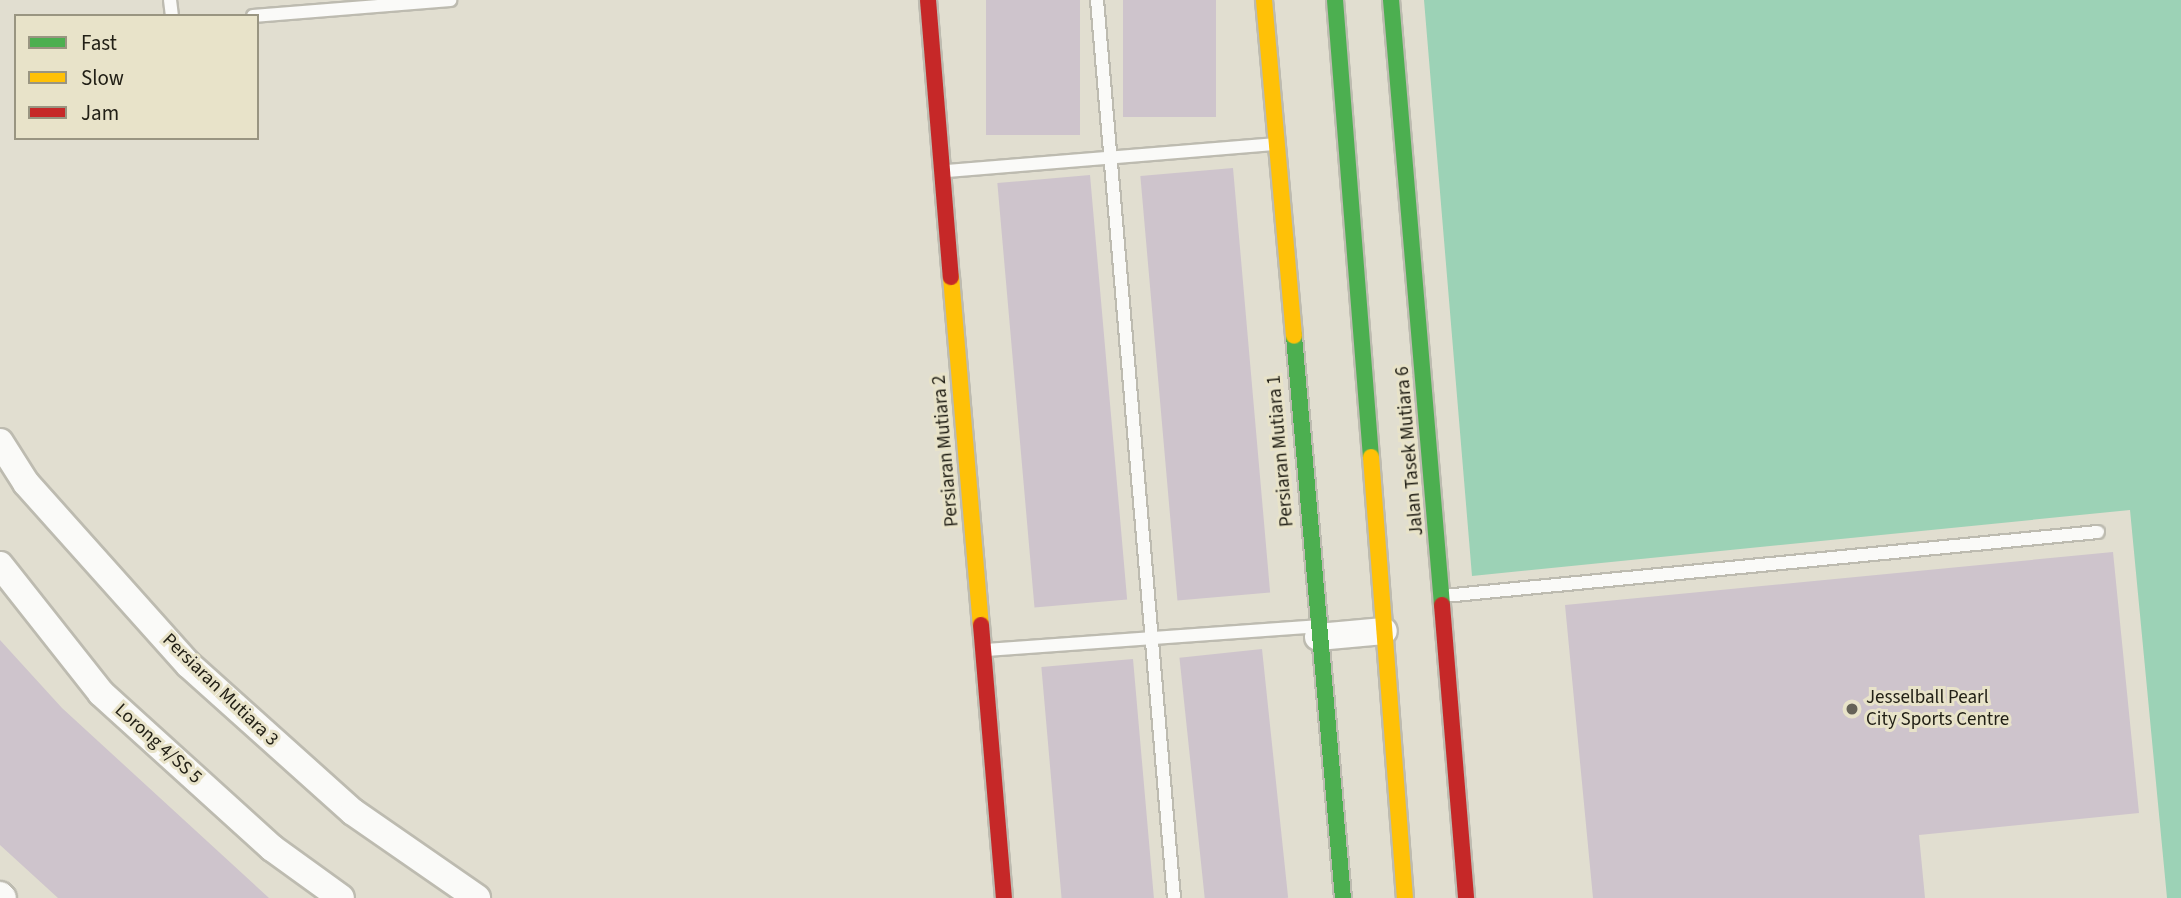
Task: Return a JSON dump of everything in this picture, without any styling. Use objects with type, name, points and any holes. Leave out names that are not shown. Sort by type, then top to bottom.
[{"type":"street","name":"Persiaran Mutiara 2","points":[[928,0],[1004,898]]},
{"type":"street","name":"Persiaran Mutiara 1","points":[[1264,0],[1343,898]]},
{"type":"street","name":"Jalan Tasek Mutiara 6","points":[[1335,0],[1405,898]]},
{"type":"street","name":"Jalan Tasek Mutiara 6","points":[[1391,0],[1444,596],[1466,898]]},
{"type":"street","points":[[1346,146],[1405,143]]},
{"type":"street","name":"Persiaran Mutiara 3","points":[[0,442],[26,483],[189,666],[353,812],[477,898]]},
{"type":"street","name":"Lorong 4/SS 5","points":[[0,565],[101,693],[272,848],[341,898]]},
{"type":"street","points":[[1318,631],[1384,631]]},
{"type":"lane","points":[[259,16],[450,0]]},
{"type":"lane","points":[[1097,0],[1174,898]]},
{"type":"lane","points":[[943,172],[1276,144]]},
{"type":"lane","points":[[1444,596],[2098,532]]},
{"type":"lane","points":[[984,650],[1153,637],[1318,631]]},
{"type":"green space","points":[[1424,0],[2181,0],[2181,898],[2167,898],[2130,510],[1472,576]]},
{"type":"building","points":[[986,0],[1080,0],[1080,135],[986,135]]},
{"type":"building","points":[[1123,0],[1216,0],[1216,117],[1123,117]]},
{"type":"building","points":[[1233,168],[1270,592],[1177,600],[1140,176]]},
{"type":"building","points":[[1090,175],[1127,599],[1034,607],[997,183]]},
{"type":"building","name":"Jesselball Pearl City Sports Centre","points":[[2113,552],[2139,813],[1919,835],[1925,898],[1593,898],[1565,605]]},
{"type":"building","points":[[0,640],[62,708],[269,898],[58,898],[0,845]]},
{"type":"building","points":[[1262,649],[1288,898],[1205,898],[1179,658]]},
{"type":"building","points":[[1133,659],[1154,898],[1062,898],[1041,667]]},
{"type":"traffic: fast","points":[[1335,0],[1371,457]]},
{"type":"traffic: fast","points":[[1391,0],[1442,605]]},
{"type":"traffic: fast","points":[[1294,336],[1343,898]]},
{"type":"traffic: slow","points":[[1264,0],[1294,336]]},
{"type":"traffic: slow","points":[[951,277],[981,625]]},
{"type":"traffic: slow","points":[[1371,457],[1405,898]]},
{"type":"traffic: jam","points":[[928,0],[951,277]]},
{"type":"traffic: jam","points":[[1442,605],[1466,898]]},
{"type":"traffic: jam","points":[[981,625],[1004,898]]},
{"type":"place","name":"Jesselball Pearl City Sports Centre","points":[[1852,709]]}]
